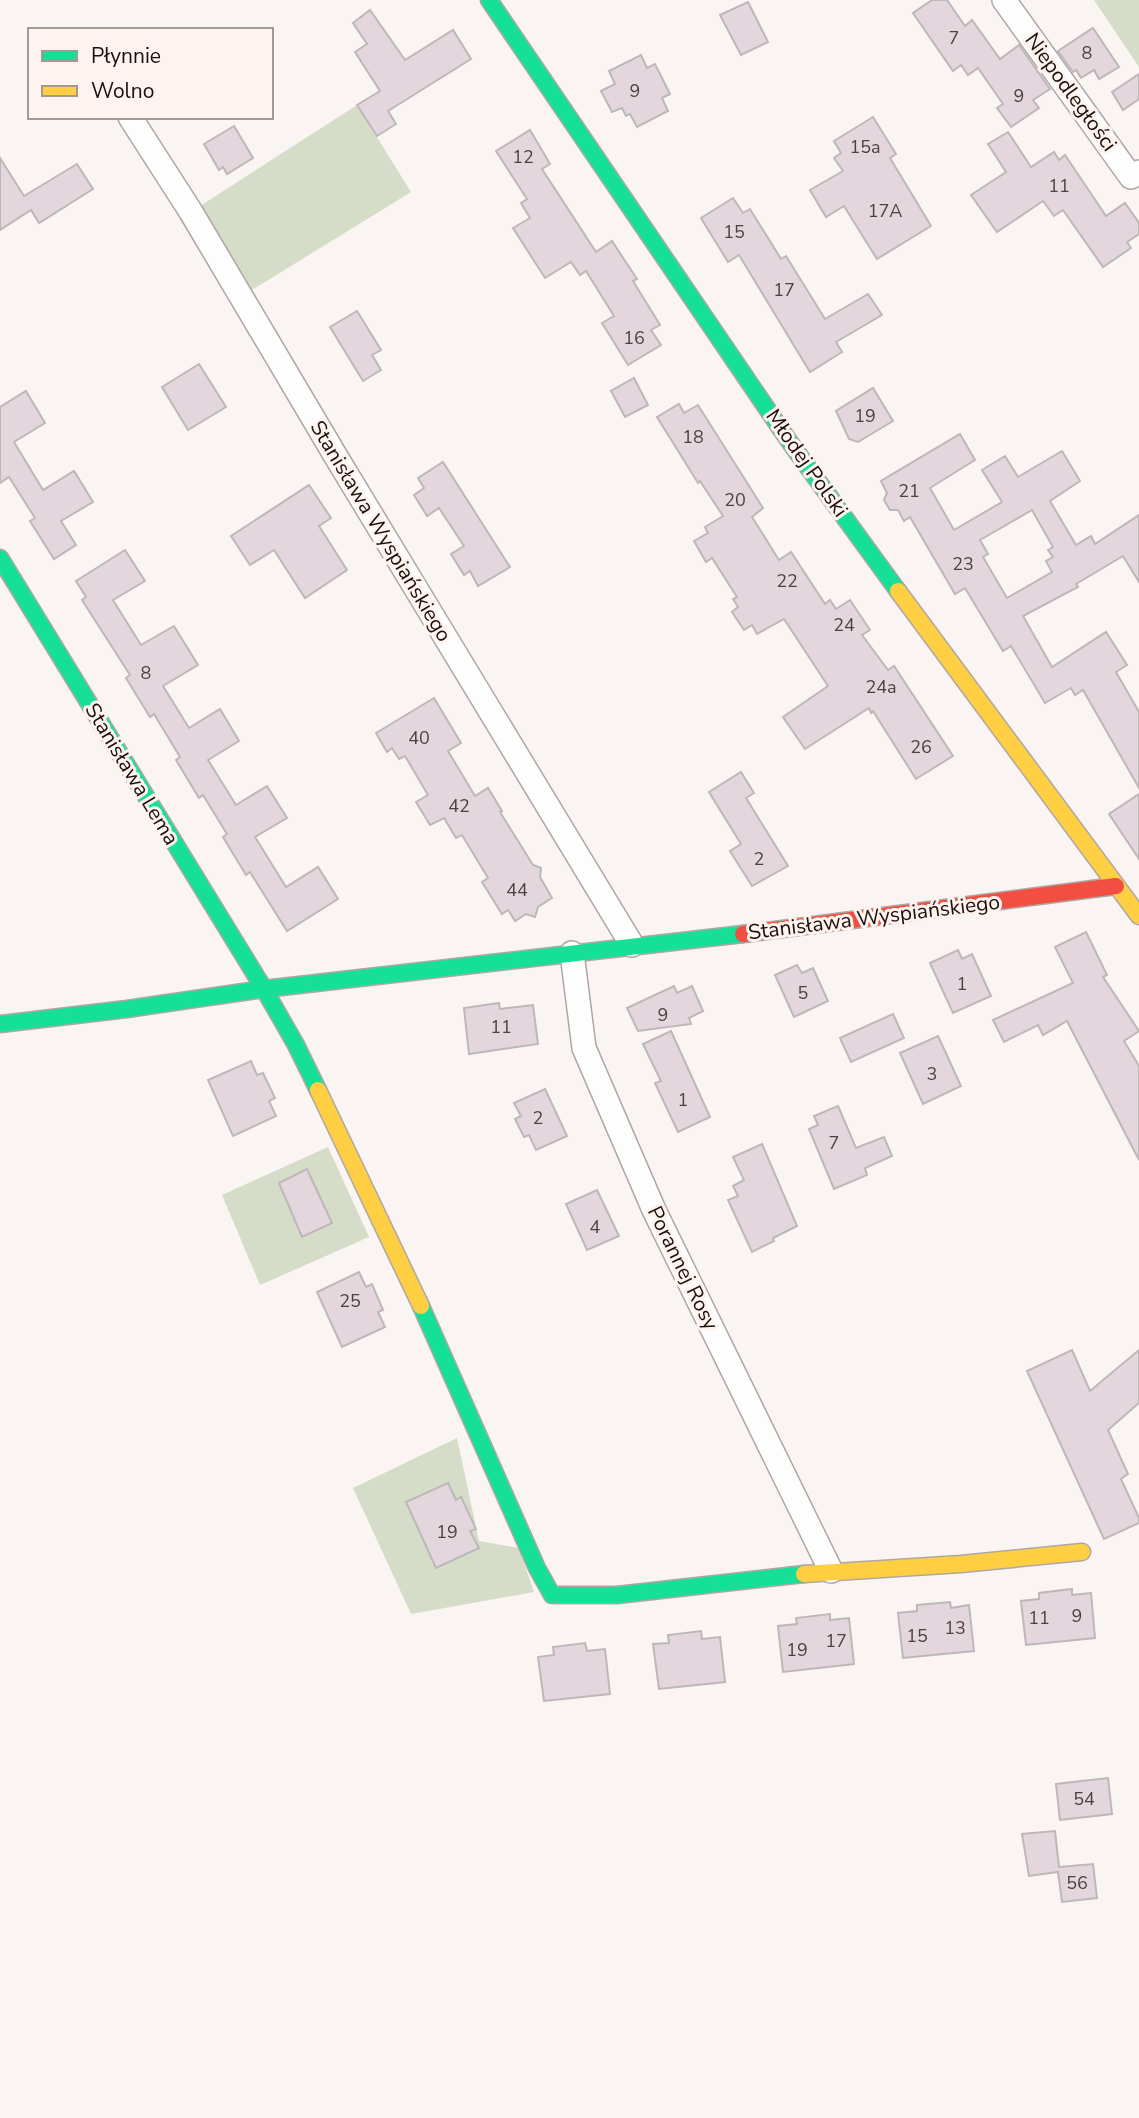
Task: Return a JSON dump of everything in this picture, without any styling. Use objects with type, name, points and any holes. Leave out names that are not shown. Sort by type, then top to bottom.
[{"type":"street","name":"Młodej Polski","points":[[489,0],[791,444],[1139,916]]},
{"type":"street","name":"Niepodległości","points":[[1004,0],[1131,177],[1139,172]]},
{"type":"street","name":"Stanisława Wyspiańskiego","points":[[131,119],[191,212],[632,945]]},
{"type":"street","name":"Stanisława Lema","points":[[0,558],[296,1045],[430,1326],[537,1568],[552,1595],[617,1595],[831,1571]]},
{"type":"street","name":"Stanisława Wyspiańskiego","points":[[0,1024],[264,989],[827,924],[1116,886]]},
{"type":"street","name":"Porannej Rosy","points":[[572,953],[584,1048],[654,1210],[831,1571]]},
{"type":"street","points":[[831,1571],[961,1564],[1082,1552]]},
{"type":"green space","points":[[1094,0],[1139,0],[1139,67]]},
{"type":"green space","points":[[357,105],[411,192],[231,303],[180,219]]},
{"type":"green space","points":[[328,1147],[369,1237],[260,1285],[222,1195]]},
{"type":"green space","points":[[457,1438],[479,1541],[519,1548],[534,1592],[411,1614],[353,1488]]},
{"type":"building","points":[[932,0],[947,0],[965,26],[972,20],[1000,59],[1019,45],[1050,89],[1033,100],[1039,108],[1011,127],[997,108],[1003,104],[978,68],[968,75],[961,65],[953,71],[913,13]]},
{"type":"building","points":[[748,2],[768,42],[741,55],[720,15]]},
{"type":"building","points":[[370,10],[405,60],[453,30],[471,59],[388,111],[396,124],[377,136],[357,105],[380,91],[355,52],[367,44],[353,23]]},
{"type":"building","points":[[1093,28],[1119,67],[1099,79],[1094,70],[1081,78],[1076,70],[1073,72],[1058,51]]},
{"type":"building","points":[[641,55],[647,68],[655,64],[670,94],[662,98],[668,111],[637,127],[630,114],[626,116],[622,108],[612,112],[601,91],[615,84],[609,71]]},
{"type":"building","points":[[1139,74],[1139,99],[1123,110],[1112,92]]},
{"type":"building","points":[[873,117],[896,154],[890,158],[931,226],[877,259],[844,206],[826,217],[810,190],[843,171],[834,158],[841,153],[834,141]]},
{"type":"building","points":[[234,126],[253,158],[227,174],[223,167],[219,170],[204,144]]},
{"type":"building","points":[[530,130],[550,164],[542,169],[596,252],[612,241],[637,279],[633,281],[660,325],[651,330],[661,345],[628,365],[602,323],[614,316],[586,271],[580,275],[571,262],[545,278],[513,228],[530,218],[521,203],[527,199],[496,151]]},
{"type":"building","points":[[1008,132],[1031,167],[1054,152],[1059,160],[1065,155],[1106,216],[1125,203],[1139,223],[1139,234],[1127,242],[1131,248],[1103,267],[1063,210],[1054,216],[1043,201],[997,232],[971,195],[1006,172],[988,144]]},
{"type":"building","points":[[0,158],[24,196],[77,164],[93,189],[39,223],[31,210],[0,230]]},
{"type":"building","points":[[733,198],[743,213],[750,209],[781,259],[786,256],[825,319],[868,294],[882,315],[836,342],[842,352],[810,372],[739,255],[728,262],[701,218]]},
{"type":"building","points":[[357,311],[381,350],[372,355],[381,370],[363,381],[330,327]]},
{"type":"building","points":[[199,364],[226,407],[188,430],[162,387]]},
{"type":"building","points":[[634,378],[648,405],[625,417],[611,391]]},
{"type":"building","points":[[873,388],[893,421],[858,442],[849,439],[836,411]]},
{"type":"building","points":[[26,391],[45,423],[14,442],[43,490],[74,471],[93,502],[61,521],[76,545],[54,559],[30,521],[35,518],[9,477],[0,483],[0,407]]},
{"type":"building","points":[[679,404],[684,413],[698,405],[763,508],[752,517],[779,560],[791,552],[825,604],[830,600],[836,609],[850,600],[870,630],[862,635],[888,670],[894,666],[953,756],[916,779],[869,708],[805,749],[783,717],[828,686],[784,619],[757,634],[752,625],[744,630],[732,612],[738,607],[733,599],[737,597],[712,558],[706,562],[694,541],[708,533],[705,527],[723,516],[700,481],[698,483],[657,417]]},
{"type":"building","points":[[960,434],[975,460],[930,488],[954,530],[1002,502],[982,470],[1005,456],[1018,477],[1062,451],[1080,481],[1050,501],[1076,545],[1091,536],[1095,544],[1139,515],[1139,582],[1123,556],[1076,584],[1078,587],[1023,616],[1052,667],[1106,632],[1127,665],[1116,672],[1139,712],[1139,788],[1083,690],[1075,695],[1071,688],[1045,703],[1011,646],[1003,651],[965,588],[955,594],[910,517],[904,521],[898,510],[890,510],[884,500],[887,493],[881,481]],"holes":[[[1032,510],[1053,547],[1048,550],[1053,557],[1046,561],[1052,572],[1007,598],[983,557],[988,554],[980,540]]]},
{"type":"building","points":[[443,462],[510,567],[478,586],[470,571],[464,575],[451,554],[464,546],[439,508],[427,516],[414,495],[424,488],[418,478]]},
{"type":"building","points":[[309,485],[331,518],[319,526],[347,570],[305,598],[274,550],[250,565],[231,536]]},
{"type":"building","points":[[125,550],[145,581],[113,600],[141,645],[174,626],[198,665],[163,686],[189,728],[220,709],[239,741],[208,760],[236,805],[267,786],[287,818],[255,837],[286,887],[318,867],[338,899],[287,931],[250,872],[246,875],[223,837],[227,834],[203,795],[199,798],[176,760],[180,757],[154,714],[150,717],[126,678],[130,675],[82,600],[86,597],[76,581]]},
{"type":"building","points":[[434,698],[461,743],[448,751],[475,796],[488,788],[533,865],[541,868],[540,877],[552,898],[538,907],[535,917],[526,914],[515,921],[508,910],[502,914],[482,882],[488,878],[462,835],[456,838],[444,818],[430,825],[416,802],[428,795],[405,756],[399,759],[392,748],[387,752],[376,733]]},
{"type":"building","points":[[741,772],[754,793],[746,798],[788,866],[752,886],[730,851],[741,844],[709,792]]},
{"type":"building","points":[[1139,794],[1139,859],[1109,814]]},
{"type":"building","points":[[1086,932],[1107,975],[1103,977],[1139,1031],[1124,1041],[1139,1066],[1139,1160],[1067,1021],[1043,1035],[1038,1025],[1004,1042],[993,1020],[1073,983],[1055,947]]},
{"type":"building","points":[[958,950],[962,959],[972,954],[991,996],[953,1013],[930,963]]},
{"type":"building","points":[[797,965],[802,973],[813,968],[828,1001],[794,1017],[775,975]]},
{"type":"building","points":[[674,986],[677,993],[692,986],[703,1011],[689,1018],[691,1024],[638,1031],[627,1008]]},
{"type":"building","points":[[499,1003],[500,1009],[533,1005],[538,1044],[469,1054],[464,1008]]},
{"type":"building","points":[[893,1014],[904,1038],[851,1062],[840,1038]]},
{"type":"building","points":[[671,1031],[710,1117],[678,1132],[655,1083],[661,1081],[643,1044]]},
{"type":"building","points":[[938,1036],[961,1086],[923,1104],[900,1053]]},
{"type":"building","points":[[251,1061],[257,1075],[263,1073],[275,1098],[269,1101],[276,1116],[233,1136],[208,1080]]},
{"type":"building","points":[[545,1089],[567,1136],[536,1150],[529,1135],[524,1137],[515,1119],[521,1116],[514,1103]]},
{"type":"building","points":[[838,1106],[856,1148],[884,1137],[892,1156],[865,1168],[867,1175],[834,1189],[809,1129],[818,1125],[814,1116]]},
{"type":"building","points":[[762,1144],[797,1226],[752,1252],[728,1200],[738,1196],[733,1186],[744,1180],[733,1157]]},
{"type":"building","points":[[307,1169],[332,1223],[302,1237],[279,1183]]},
{"type":"building","points":[[597,1190],[619,1236],[587,1250],[566,1204]]},
{"type":"building","points":[[359,1272],[366,1287],[372,1284],[383,1310],[378,1312],[385,1327],[342,1347],[317,1292]]},
{"type":"building","points":[[1072,1350],[1090,1391],[1139,1350],[1139,1403],[1108,1430],[1128,1474],[1121,1479],[1139,1523],[1104,1539],[1027,1371]]},
{"type":"building","points":[[448,1483],[456,1500],[461,1497],[476,1529],[470,1531],[479,1548],[436,1568],[406,1502]]},
{"type":"building","points":[[1072,1589],[1072,1595],[1091,1593],[1095,1638],[1026,1645],[1021,1601],[1039,1599],[1039,1593]]},
{"type":"building","points":[[950,1602],[951,1608],[969,1605],[974,1651],[903,1658],[898,1613],[917,1611],[917,1605]]},
{"type":"building","points":[[830,1614],[830,1620],[849,1618],[854,1664],[783,1672],[778,1626],[797,1624],[796,1618]]},
{"type":"building","points":[[701,1631],[702,1639],[720,1637],[725,1682],[659,1689],[653,1644],[669,1643],[668,1635]]},
{"type":"building","points":[[585,1643],[587,1651],[605,1649],[610,1694],[544,1701],[538,1657],[554,1655],[553,1647]]},
{"type":"building","points":[[1108,1778],[1112,1814],[1060,1820],[1056,1784]]},
{"type":"building","points":[[1055,1831],[1059,1867],[1093,1864],[1097,1898],[1062,1902],[1058,1872],[1029,1876],[1022,1834]]},
{"type":"traffic: fast","points":[[489,0],[791,444],[898,591]]},
{"type":"traffic: fast","points":[[0,558],[264,989],[318,1090]]},
{"type":"traffic: fast","points":[[0,1024],[264,989],[743,934]]},
{"type":"traffic: fast","points":[[421,1306],[537,1568],[552,1595],[617,1595],[804,1574]]},
{"type":"traffic: slow","points":[[898,591],[1139,916]]},
{"type":"traffic: slow","points":[[318,1090],[421,1306]]},
{"type":"traffic: slow","points":[[804,1574],[961,1564],[1082,1552]]},
{"type":"traffic: jam","points":[[743,934],[1116,886]]}]
